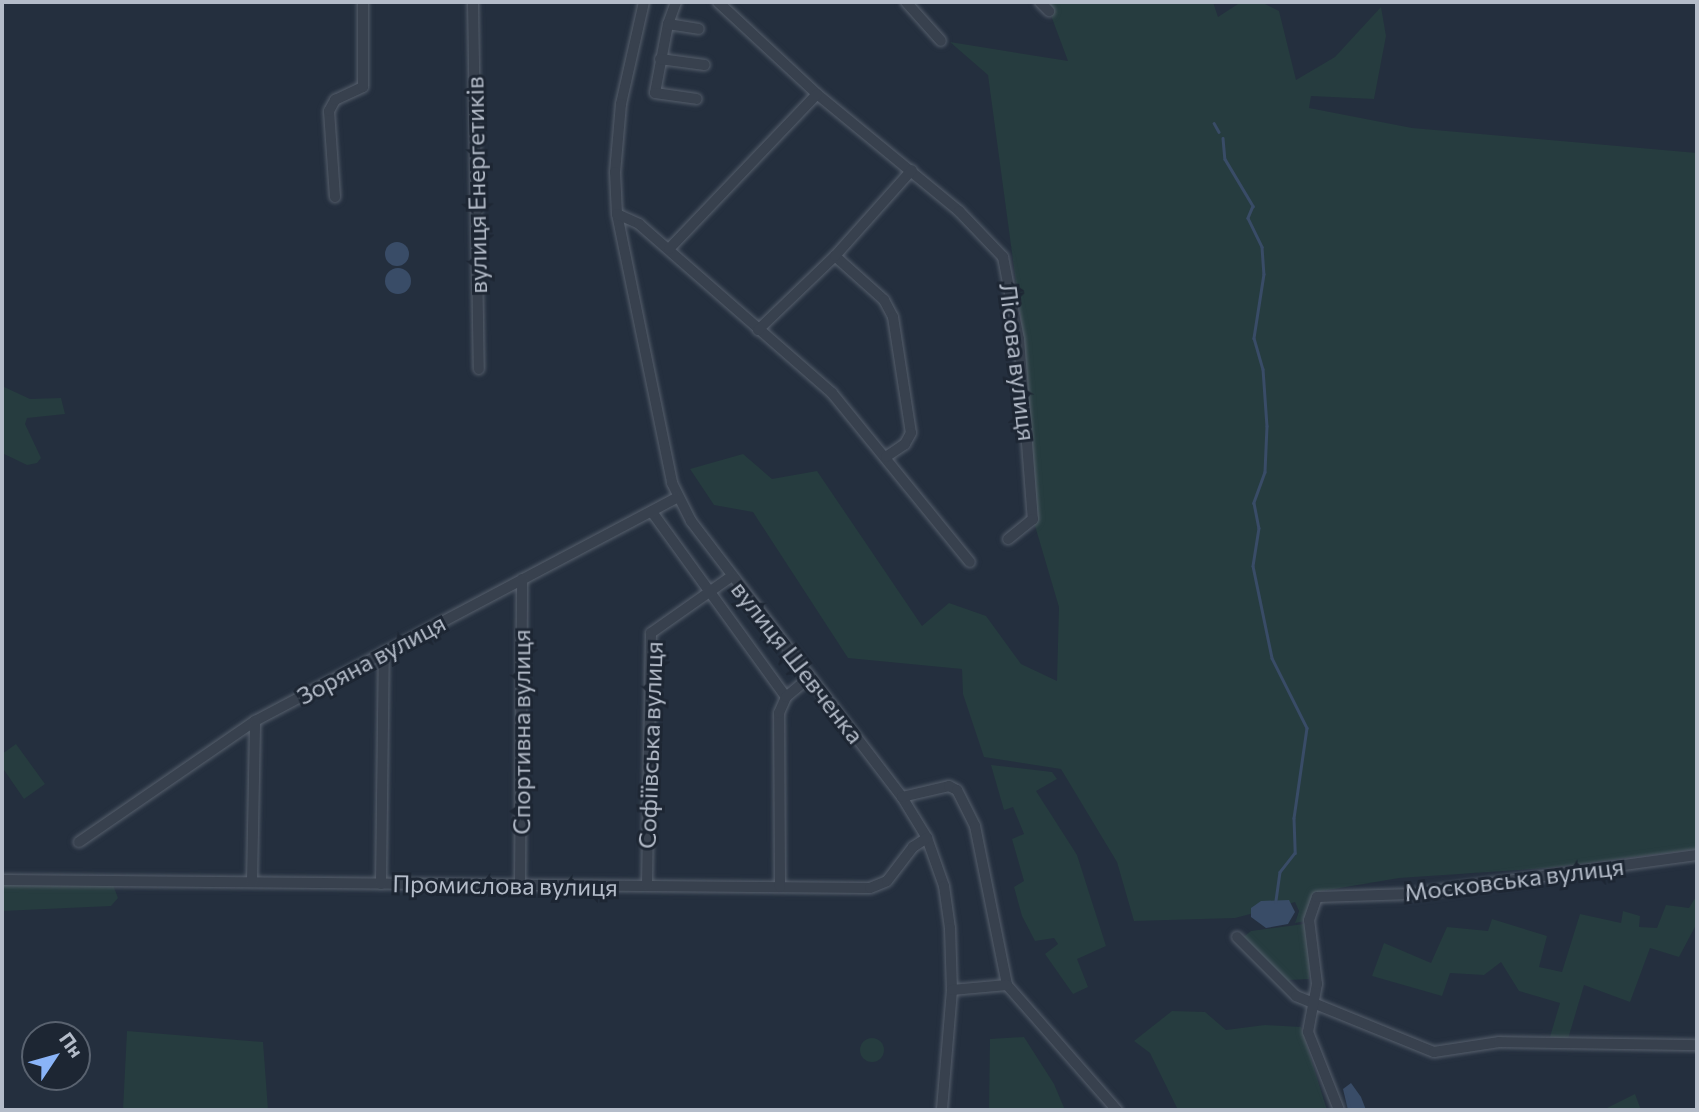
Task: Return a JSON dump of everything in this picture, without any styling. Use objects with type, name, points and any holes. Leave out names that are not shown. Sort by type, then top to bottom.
[{"type":"street","points":[[335,197],[329,111],[335,100],[363,87],[363,2]]},
{"type":"street","name":"вулиця Енергетиків","points":[[473,2],[479,369]]},
{"type":"street","name":"вулиця Шевченка","points":[[644,2],[618,130],[617,214],[677,498],[732,576],[902,797],[927,838],[948,908],[952,990],[942,1110]]},
{"type":"street","points":[[676,2],[668,24],[655,93],[697,99]]},
{"type":"street","name":"Лісова вулиця","points":[[718,2],[817,94],[912,170],[1003,257],[1019,339],[1033,519],[1008,539]]},
{"type":"street","points":[[906,2],[941,41]]},
{"type":"street","points":[[1040,2],[1049,11]]},
{"type":"street","points":[[668,24],[699,29]]},
{"type":"street","points":[[660,59],[705,65]]},
{"type":"street","points":[[669,250],[817,94]]},
{"type":"street","points":[[758,330],[835,256],[912,170]]},
{"type":"street","points":[[617,214],[639,224],[832,393],[971,562]]},
{"type":"street","points":[[835,256],[884,300],[892,317],[911,433],[905,444],[886,457]]},
{"type":"street","name":"Зоряна вулиця","points":[[79,842],[256,721],[677,498]]},
{"type":"street","points":[[652,512],[786,697]]},
{"type":"street","points":[[709,590],[732,576]]},
{"type":"street","name":"Спортивна вулиця","points":[[520,884],[522,579]]},
{"type":"street","name":"Софіївська вулиця","points":[[647,886],[651,633],[709,590]]},
{"type":"street","points":[[381,884],[384,652]]},
{"type":"street","points":[[780,887],[779,712],[786,697],[810,677]]},
{"type":"street","points":[[253,882],[256,721]]},
{"type":"street","points":[[902,797],[949,786],[957,790],[975,826],[1007,985],[1117,1110]]},
{"type":"street","name":"Промислова вулиця","points":[[2,880],[877,886],[927,838]]},
{"type":"street","name":"Московська вулиця","points":[[1310,1001],[1317,984],[1309,920],[1311,904],[1317,897],[1329,894],[1412,894],[1697,855]]},
{"type":"street","points":[[1237,937],[1296,996],[1434,1052],[1499,1042],[1697,1045]]},
{"type":"street","points":[[952,990],[1007,985]]},
{"type":"street","points":[[1310,1001],[1308,1032],[1339,1110]]},
{"type":"green space","points":[[1046,2],[1213,2],[1218,17],[1241,2],[1261,2],[1279,11],[1296,80],[1335,57],[1381,7],[1386,36],[1374,99],[1311,96],[1309,108],[1412,128],[1697,153],[1697,849],[1547,868],[1399,878],[1322,891],[1312,895],[1305,921],[1295,923],[1299,911],[1295,902],[1235,918],[1134,921],[1117,862],[1061,769],[984,757],[963,694],[962,669],[848,658],[753,512],[714,505],[690,469],[743,454],[772,479],[817,471],[922,626],[949,603],[986,616],[1021,664],[1057,681],[1059,607],[1033,519],[1025,349],[988,75],[950,42],[1068,61]]},
{"type":"green space","points":[[2,386],[30,399],[61,398],[65,414],[27,418],[25,424],[41,458],[37,463],[27,465],[2,453]]},
{"type":"green space","points":[[16,744],[45,784],[24,799],[2,767],[2,754]]},
{"type":"green space","points":[[991,765],[1052,772],[1057,779],[1036,791],[1077,855],[1106,946],[1077,959],[1088,987],[1073,994],[1045,954],[1058,944],[1054,938],[1035,941],[1022,916],[1014,887],[1024,881],[1012,839],[1024,834],[1013,807],[1004,810]]},
{"type":"green space","points":[[2,884],[113,885],[118,898],[111,906],[2,911]]},
{"type":"green space","points":[[1697,895],[1697,923],[1679,957],[1650,948],[1630,1002],[1584,985],[1568,1039],[1550,1037],[1560,1003],[1519,991],[1501,962],[1484,975],[1450,973],[1442,996],[1372,976],[1384,943],[1431,963],[1447,927],[1488,931],[1492,919],[1547,936],[1539,967],[1562,972],[1580,914],[1621,923],[1623,911],[1640,916],[1639,927],[1657,928],[1666,905],[1689,908]]},
{"type":"green space","points":[[1304,924],[1310,951],[1309,979],[1289,980],[1298,994],[1241,939],[1251,931]]},
{"type":"green space","points":[[1172,1011],[1205,1012],[1226,1030],[1265,1025],[1301,1027],[1327,1110],[1178,1110],[1150,1053],[1134,1041]]},
{"type":"green space","points":[[127,1031],[263,1042],[268,1110],[123,1110]]},
{"type":"green space","points":[[1024,1037],[1054,1084],[1065,1110],[989,1110],[990,1039]]},
{"type":"green space","points":[[872,1038],[883,1045],[884,1050],[877,1061],[872,1062],[861,1055],[860,1050],[867,1039]]},
{"type":"green space","points":[[1635,1094],[1641,1110],[1603,1110]]},
{"type":"water","points":[[397,242],[406,245],[409,254],[406,263],[397,266],[388,263],[385,254],[388,245]]},
{"type":"water","points":[[398,268],[407,272],[411,281],[407,290],[398,294],[389,290],[385,281],[389,272]]},
{"type":"water","points":[[1289,900],[1295,912],[1288,924],[1266,928],[1251,917],[1251,908],[1261,901]]},
{"type":"water","points":[[1351,1083],[1366,1110],[1348,1110],[1343,1089]]},
{"type":"waterway","points":[[1214,123],[1219,132]]},
{"type":"waterway","points":[[1223,138],[1225,159],[1253,206],[1248,218],[1262,247],[1264,274],[1254,338],[1263,369],[1267,426],[1265,472],[1254,503],[1259,528],[1253,566],[1272,658],[1307,728],[1294,818],[1295,853],[1280,872],[1276,902]]}]
